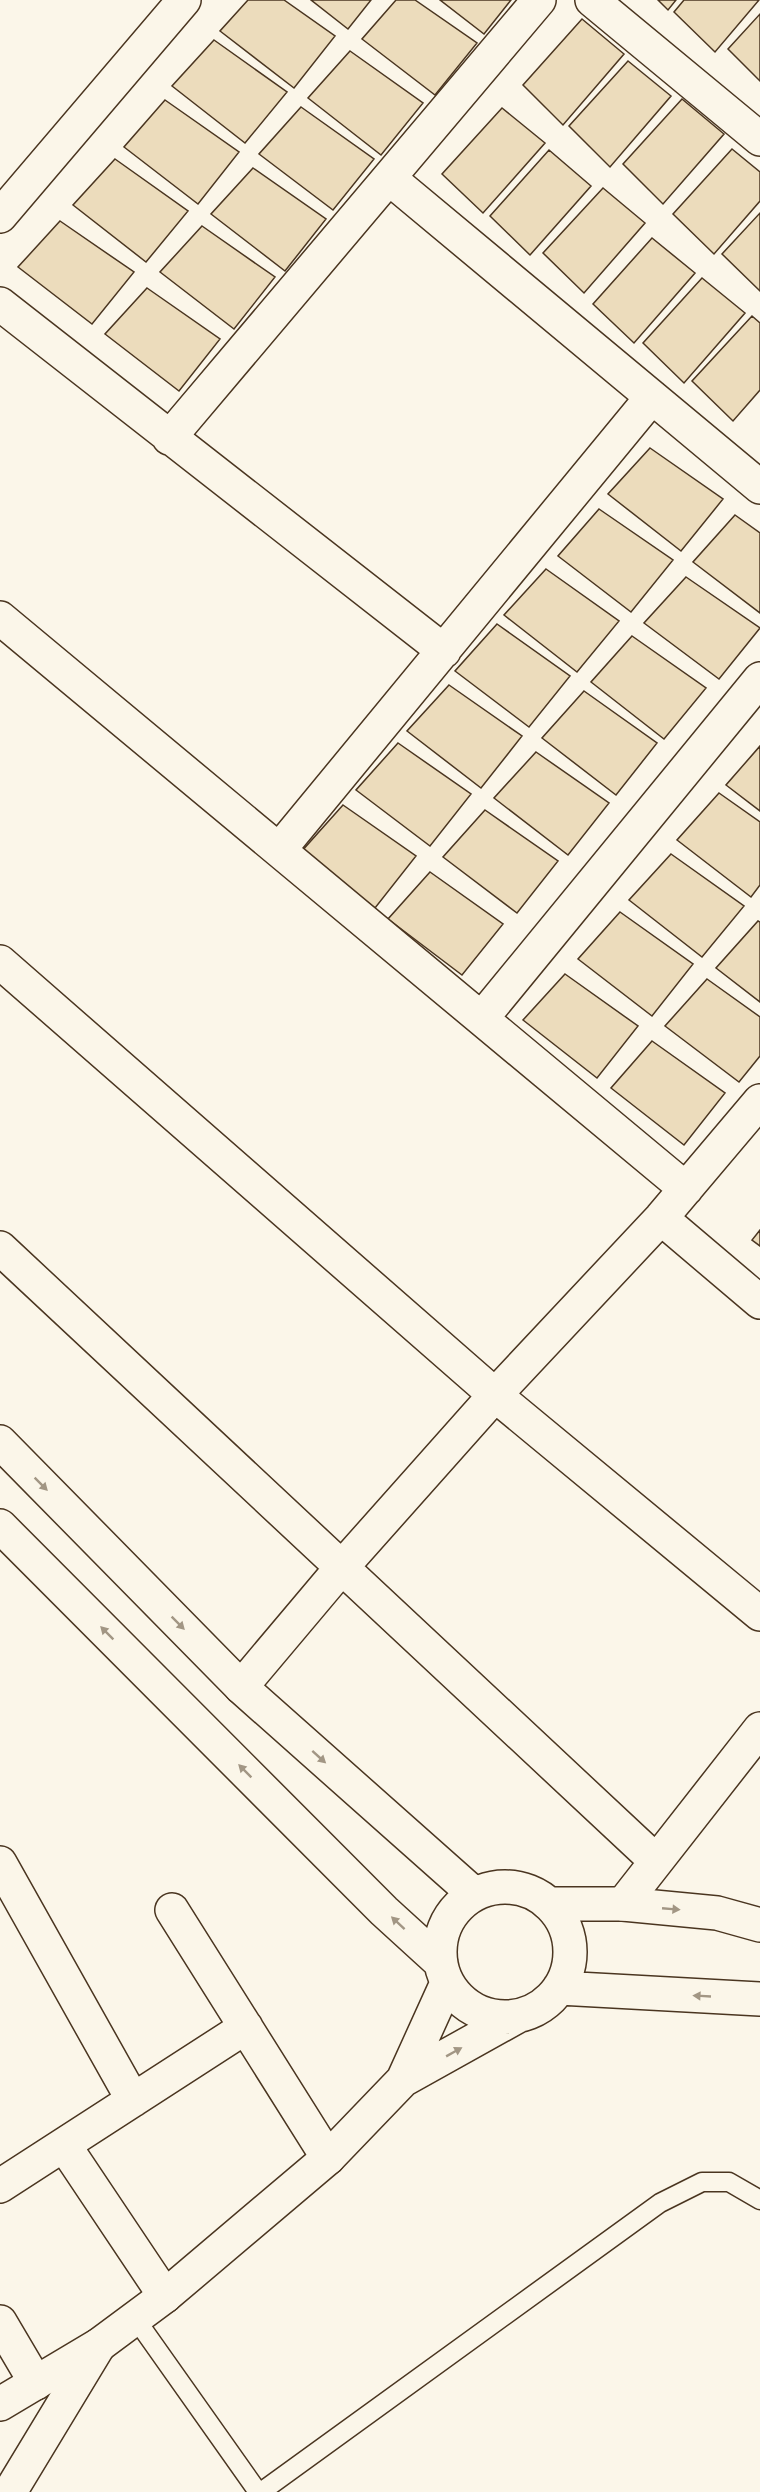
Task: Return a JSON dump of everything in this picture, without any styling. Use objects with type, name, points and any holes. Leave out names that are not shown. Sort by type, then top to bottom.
[{"type":"street","points":[[0,216],[184,0]]},
{"type":"street","points":[[169,438],[539,0]]},
{"type":"street","points":[[592,0],[760,139]]},
{"type":"street","points":[[389,178],[760,487]]},
{"type":"street","points":[[0,304],[444,651]]},
{"type":"street","points":[[279,850],[652,397]]},
{"type":"street","points":[[0,618],[686,1188]]},
{"type":"street","points":[[482,1018],[760,679]]},
{"type":"street","points":[[0,962],[495,1395],[760,1614]]},
{"type":"street","points":[[242,1687],[342,1567],[495,1395],[662,1218],[760,1101]]},
{"type":"street","points":[[662,1218],[760,1302]]},
{"type":"street","points":[[0,1248],[656,1861]]},
{"type":"street","points":[[0,1442],[242,1687],[473,1893]]},
{"type":"street","points":[[0,1526],[384,1911],[444,1973],[460,2000],[477,2011],[496,2017],[518,2016]]},
{"type":"street","points":[[623,1904],[760,1729]]},
{"type":"street","points":[[0,1863],[133,2100]]},
{"type":"street","points":[[0,2404],[99,2345],[165,2296],[328,2158],[403,2080],[518,2016],[537,2010],[553,1997],[565,1980],[570,1960],[570,1940],[563,1920],[550,1904],[533,1892],[513,1886],[493,1887],[473,1893],[457,1906],[445,1923],[440,1943],[444,1973],[403,2080]]},
{"type":"street","points":[[550,1904],[623,1904],[717,1913],[760,1925]]},
{"type":"street","points":[[172,1910],[328,2158]]},
{"type":"street","points":[[559,1988],[760,1999]]},
{"type":"street","points":[[0,2186],[246,2027]]},
{"type":"street","points":[[64,2145],[165,2296]]},
{"type":"street","points":[[0,2322],[36,2383]]},
{"type":"street","points":[[10,2492],[99,2345]]},
{"type":"lane","points":[[135,2318],[260,2492],[660,2203],[702,2182],[729,2182],[760,2200]]},
{"type":"building","points":[[248,0],[284,0],[335,36],[294,88],[220,31]]},
{"type":"building","points":[[311,0],[371,0],[348,29]]},
{"type":"building","points":[[396,0],[415,0],[477,43],[435,95],[362,39]]},
{"type":"building","points":[[440,0],[511,0],[484,34]]},
{"type":"building","points":[[658,0],[676,0],[668,10]]},
{"type":"building","points":[[684,0],[759,0],[715,52],[674,12]]},
{"type":"building","points":[[760,14],[760,81],[728,49]]},
{"type":"building","points":[[582,19],[624,54],[563,125],[523,85]]},
{"type":"building","points":[[214,40],[287,92],[245,143],[172,86]]},
{"type":"building","points":[[350,51],[423,103],[381,155],[308,98]]},
{"type":"building","points":[[628,61],[671,96],[610,167],[569,126]]},
{"type":"building","points":[[682,99],[724,134],[663,204],[623,164]]},
{"type":"building","points":[[165,100],[239,152],[198,204],[124,147]]},
{"type":"building","points":[[301,107],[374,159],[333,210],[259,154]]},
{"type":"building","points":[[502,108],[545,143],[483,213],[442,174]]},
{"type":"building","points":[[732,149],[760,172],[760,201],[714,254],[673,214]]},
{"type":"building","points":[[549,150],[591,186],[530,255],[490,216]]},
{"type":"building","points":[[115,159],[188,211],[146,262],[73,205]]},
{"type":"building","points":[[253,168],[326,219],[285,271],[211,214]]},
{"type":"building","points":[[603,188],[645,223],[584,293],[543,253]]},
{"type":"building","points":[[760,213],[760,291],[722,254]]},
{"type":"building","points":[[60,221],[134,272],[92,324],[18,267]]},
{"type":"building","points":[[202,226],[275,277],[234,329],[160,272]]},
{"type":"building","points":[[652,238],[695,273],[634,343],[593,304]]},
{"type":"building","points":[[702,278],[745,313],[684,383],[643,343]]},
{"type":"building","points":[[147,288],[220,339],[179,391],[105,334]]},
{"type":"building","points":[[752,316],[760,323],[760,390],[733,421],[692,381]]},
{"type":"building","points":[[650,448],[723,499],[681,551],[608,494]]},
{"type":"building","points":[[599,509],[673,560],[631,612],[558,556]]},
{"type":"building","points":[[735,515],[760,533],[760,613],[693,562]]},
{"type":"building","points":[[546,569],[619,621],[577,672],[504,615]]},
{"type":"building","points":[[686,577],[760,628],[719,679],[644,623]]},
{"type":"building","points":[[497,624],[570,676],[529,727],[455,671]]},
{"type":"building","points":[[632,636],[706,688],[664,739],[591,682]]},
{"type":"building","points":[[449,685],[522,736],[481,788],[407,731]]},
{"type":"building","points":[[584,691],[657,743],[616,795],[542,738]]},
{"type":"building","points":[[398,743],[471,794],[430,846],[356,790]]},
{"type":"building","points":[[760,746],[760,811],[726,785]]},
{"type":"building","points":[[536,752],[609,803],[568,855],[494,798]]},
{"type":"building","points":[[719,793],[760,822],[760,885],[751,897],[677,840]]},
{"type":"building","points":[[343,805],[416,856],[375,908],[301,852]]},
{"type":"building","points":[[485,810],[558,861],[517,913],[443,857]]},
{"type":"building","points":[[671,854],[744,906],[702,957],[629,900]]},
{"type":"building","points":[[430,872],[503,924],[462,975],[388,919]]},
{"type":"building","points":[[620,912],[693,964],[652,1016],[578,959]]},
{"type":"building","points":[[758,921],[760,922],[760,1002],[716,968]]},
{"type":"building","points":[[565,974],[638,1026],[597,1078],[523,1020]]},
{"type":"building","points":[[707,979],[760,1017],[760,1056],[739,1082],[665,1026]]},
{"type":"building","points":[[652,1041],[725,1093],[684,1145],[611,1088]]},
{"type":"building","points":[[760,1230],[760,1246],[752,1240]]}]
